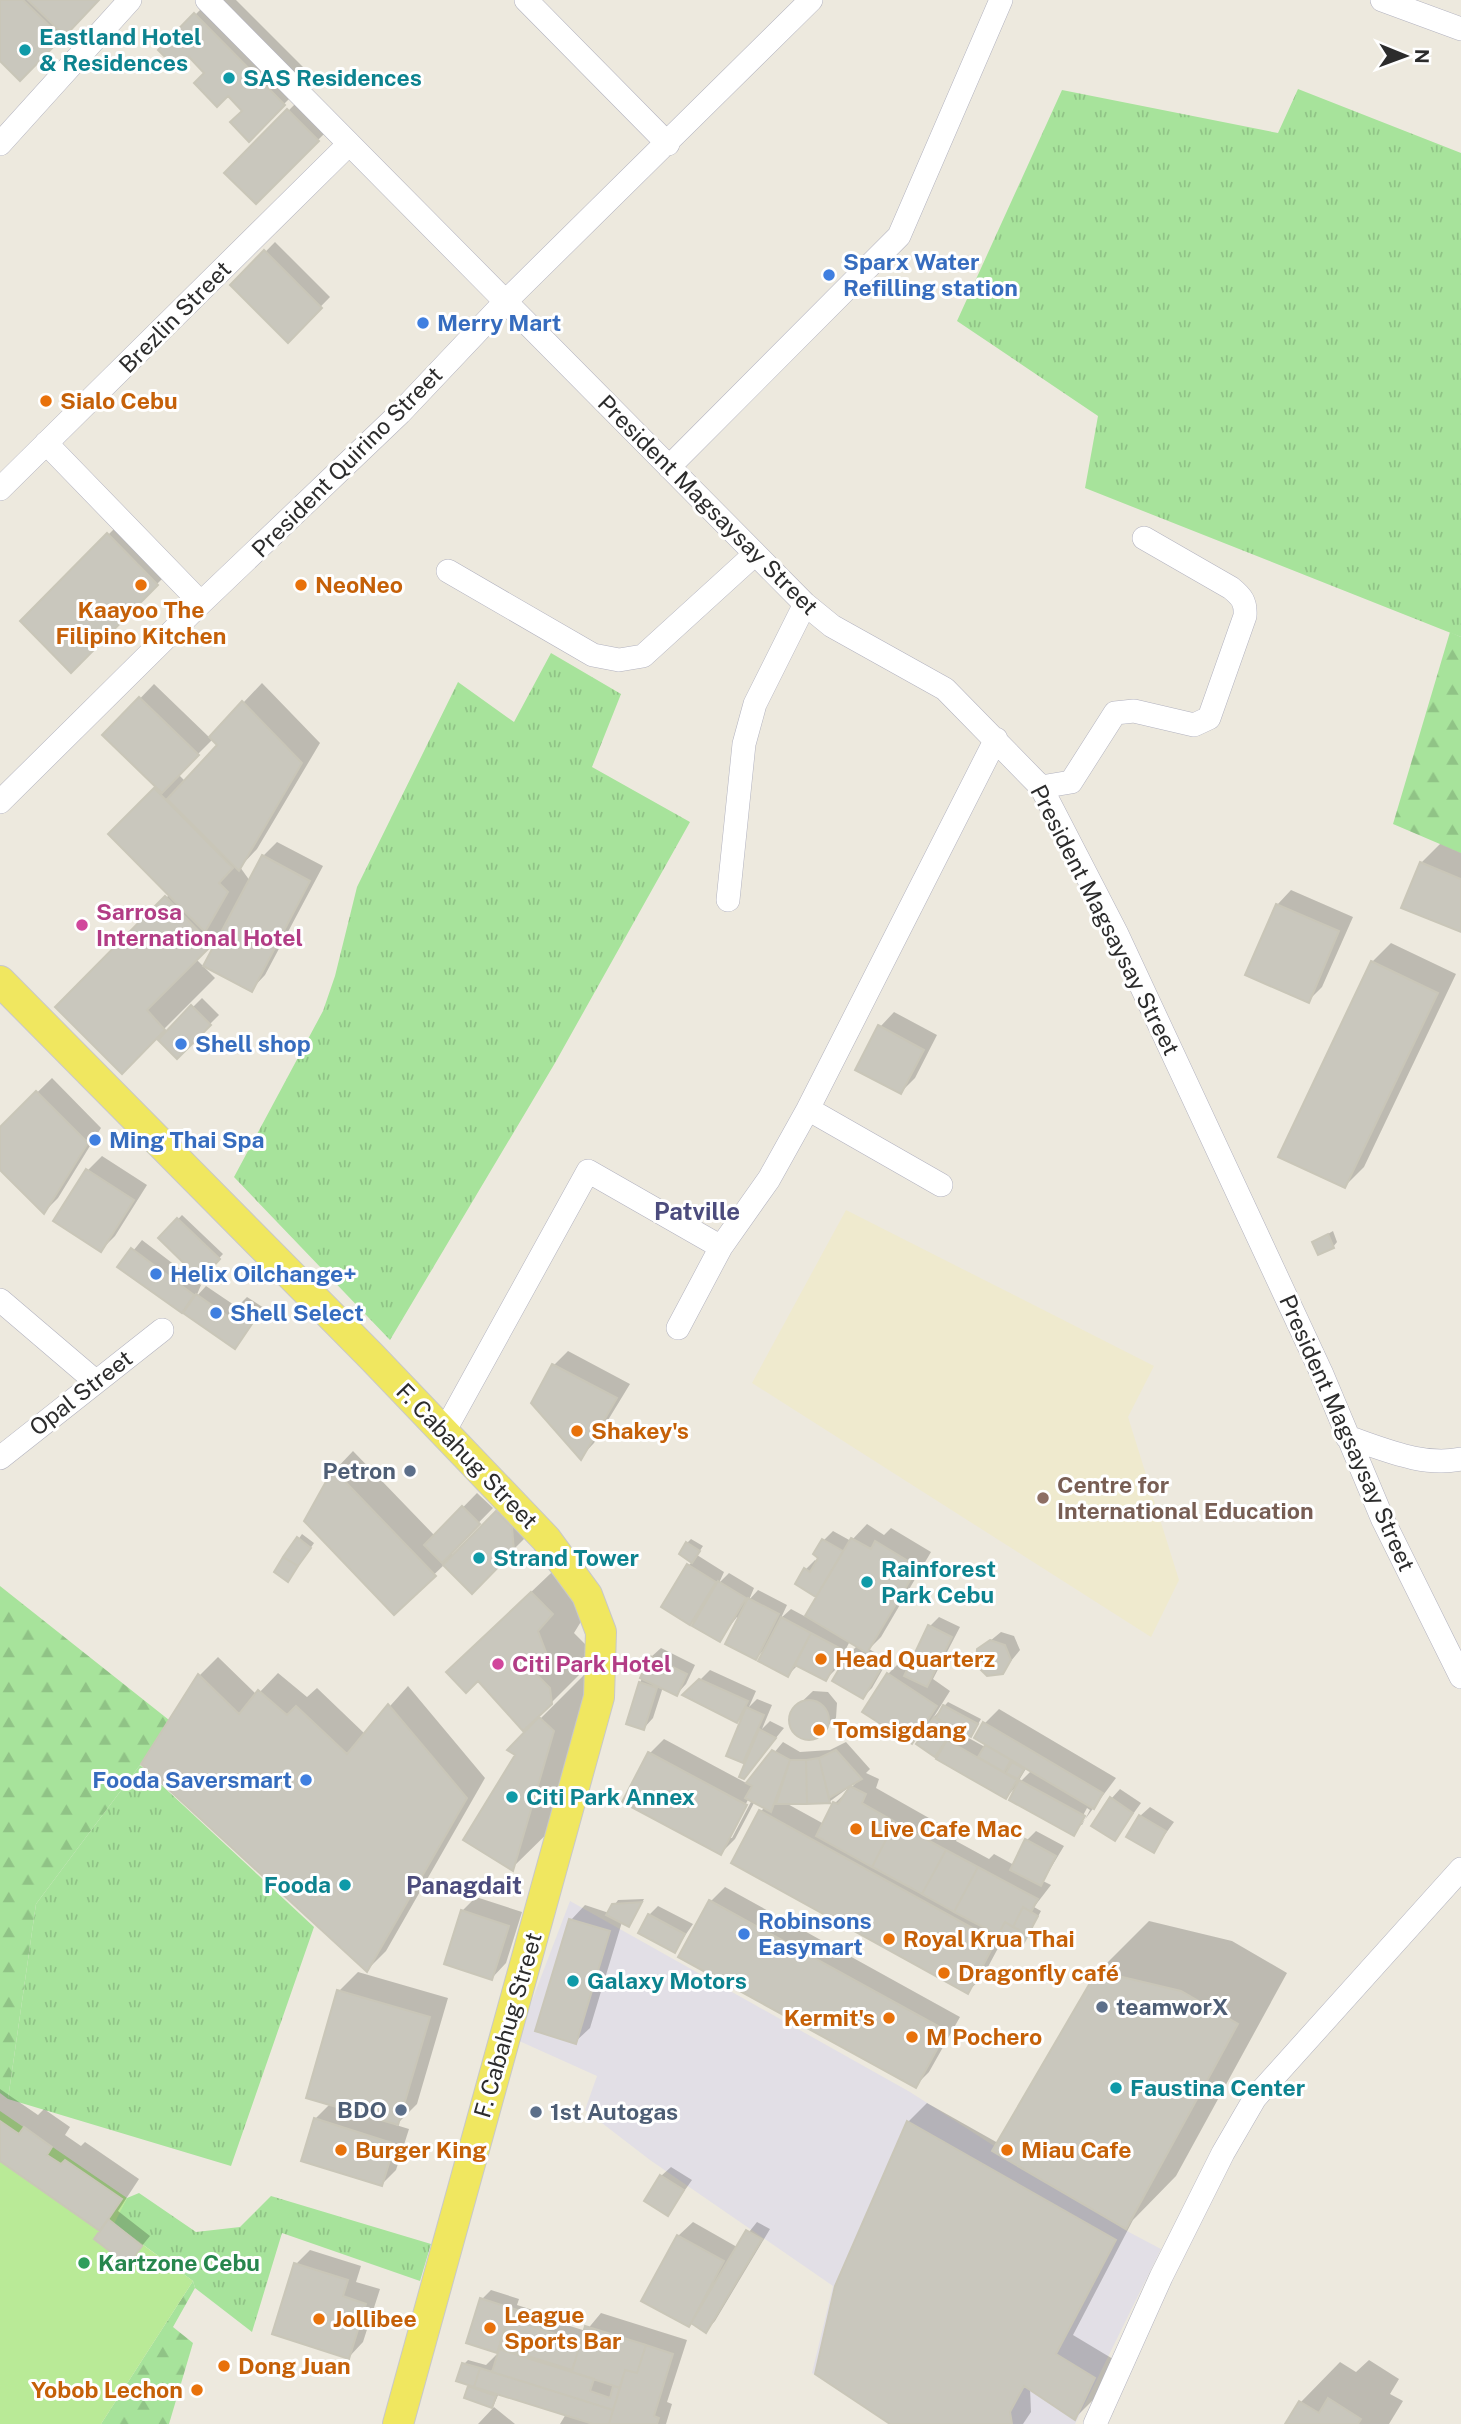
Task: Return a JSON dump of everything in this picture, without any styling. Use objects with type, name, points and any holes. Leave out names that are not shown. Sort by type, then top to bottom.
[{"type":"main road","name":"F. Cabahug Street","points":[[0,981],[546,1539],[587,1595],[601,1632],[602,1667],[595,1710],[398,2424]]},
{"type":"street","points":[[0,144],[130,0]]},
{"type":"street","name":"President Magsaysay Street","points":[[207,0],[805,604],[832,626],[945,689],[1041,787],[1117,934],[1321,1372],[1383,1520],[1461,1677]]},
{"type":"street","points":[[526,0],[668,144]]},
{"type":"street","name":"President Quirino Street","points":[[0,802],[201,603],[400,413],[505,302],[811,0]]},
{"type":"street","points":[[669,467],[899,236],[1001,0]]},
{"type":"street","points":[[1381,0],[1461,29]]},
{"type":"street","name":"Brezlin Street","points":[[0,489],[349,144]]},
{"type":"street","points":[[46,443],[201,603]]},
{"type":"street","points":[[1041,787],[1071,782],[1115,713],[1134,710],[1194,725],[1209,718],[1246,607],[1242,597],[1231,588],[1144,538]]},
{"type":"street","points":[[448,571],[593,655],[619,660],[643,656],[755,554]]},
{"type":"street","points":[[729,900],[744,744],[755,704],[805,604]]},
{"type":"street","points":[[677,1328],[721,1247],[769,1179],[808,1109],[996,739]]},
{"type":"street","points":[[808,1109],[941,1185]]},
{"type":"street","points":[[444,1432],[588,1171],[721,1247]]},
{"type":"street","points":[[0,1300],[95,1381]]},
{"type":"street","name":"Opal Street","points":[[0,1458],[162,1330]]},
{"type":"street","points":[[1347,1437],[1397,1454],[1440,1463],[1461,1459]]},
{"type":"street","points":[[1095,2424],[1161,2277],[1223,2153],[1255,2098],[1461,1869]]},
{"type":"shaded area","name":"Centre for International Education","points":[[846,1210],[1154,1366],[1128,1417],[1179,1580],[1151,1637],[752,1383]]},
{"type":"shaded area","points":[[570,1901],[910,2092],[1125,2230],[1161,2249],[1075,2424],[892,2424],[812,2373],[833,2286],[650,2160],[585,2110],[597,2076],[517,2040]]},
{"type":"green space","points":[[1298,89],[1461,153],[1461,637],[1085,488],[1098,416],[957,321],[1062,90],[1278,133]]},
{"type":"green space","points":[[1450,632],[1461,637],[1461,853],[1393,824]]},
{"type":"green space","points":[[551,653],[621,694],[592,767],[690,822],[555,1063],[390,1340],[234,1177],[323,1011],[335,976],[357,887],[458,682],[514,722]]},
{"type":"green space","points":[[0,1586],[169,1720],[140,1765],[36,1904],[8,2099],[0,2093]]},
{"type":"green space","points":[[140,1765],[314,1927],[231,2166],[8,2099],[36,1904]]},
{"type":"green space","name":"Kartzone Cebu","points":[[0,2111],[127,2198],[114,2224],[193,2281],[101,2424],[0,2424]]},
{"type":"green space","points":[[139,2193],[196,2232],[240,2227],[271,2196],[431,2244],[420,2281],[282,2233],[252,2332],[195,2288],[193,2281],[113,2223],[127,2198]]},
{"type":"green space","points":[[193,2281],[195,2288],[173,2327],[193,2343],[169,2424],[101,2424]]},
{"type":"building","name":"Eastland Hotel & Residences","points":[[0,0],[23,0],[62,38],[20,81],[0,61]]},
{"type":"building","points":[[28,0],[99,0],[65,36]]},
{"type":"building","name":"SAS Residences","points":[[194,13],[285,105],[249,142],[230,122],[242,111],[228,96],[217,107],[194,83],[204,73],[189,57],[177,69],[158,50]]},
{"type":"building","points":[[287,109],[319,141],[256,204],[224,173]]},
{"type":"building","points":[[264,250],[322,308],[288,343],[230,285]]},
{"type":"building","points":[[107,533],[158,585],[71,673],[20,621]]},
{"type":"building","points":[[139,697],[199,755],[162,793],[102,735]]},
{"type":"building","points":[[242,701],[302,763],[239,871],[167,799],[217,745],[209,737]]},
{"type":"building","points":[[154,788],[233,868],[219,883],[228,892],[205,932],[108,834]]},
{"type":"building","points":[[262,855],[310,881],[252,992],[203,966]]},
{"type":"building","points":[[1420,862],[1461,879],[1461,932],[1401,908]]},
{"type":"building","points":[[165,896],[212,945],[147,1010],[165,1030],[122,1074],[55,1007]]},
{"type":"building","points":[[1276,904],[1339,931],[1309,1003],[1245,975]]},
{"type":"building","points":[[1371,961],[1438,993],[1345,1188],[1278,1157]]},
{"type":"building","points":[[191,1005],[211,1025],[177,1059],[158,1040]]},
{"type":"building","points":[[878,1025],[924,1050],[901,1094],[855,1070]]},
{"type":"building","points":[[36,1091],[88,1143],[44,1214],[0,1170],[0,1127]]},
{"type":"building","points":[[86,1169],[134,1200],[101,1252],[53,1221]]},
{"type":"building","points":[[177,1218],[220,1259],[201,1280],[158,1238]]},
{"type":"building","points":[[1328,1234],[1334,1248],[1318,1255],[1312,1242]]},
{"type":"building","points":[[131,1248],[194,1295],[182,1313],[117,1267]]},
{"type":"building","points":[[196,1294],[229,1317],[237,1305],[256,1318],[235,1349],[183,1313]]},
{"type":"building","name":"Shakey's","points":[[552,1364],[617,1398],[581,1460],[531,1403]]},
{"type":"building","points":[[333,1469],[436,1576],[394,1615],[304,1521]]},
{"type":"building","points":[[462,1506],[480,1524],[442,1563],[424,1545]]},
{"type":"building","name":"Strand Tower","points":[[496,1511],[512,1527],[514,1551],[472,1594],[443,1565]]},
{"type":"building","points":[[297,1537],[311,1548],[298,1566],[283,1557]]},
{"type":"building","name":"Rainforest Park Cebu","points":[[851,1538],[871,1549],[875,1541],[918,1567],[867,1653],[805,1616]]},
{"type":"building","points":[[822,1539],[843,1551],[816,1597],[795,1584],[804,1568],[810,1572],[818,1558],[813,1554]]},
{"type":"building","points":[[686,1542],[700,1551],[692,1563],[679,1554]]},
{"type":"building","points":[[283,1557],[298,1566],[288,1582],[274,1572]]},
{"type":"building","points":[[687,1564],[716,1582],[690,1625],[661,1607]]},
{"type":"building","points":[[718,1581],[746,1598],[720,1642],[692,1626]]},
{"type":"building","name":"Citi Park Hotel","points":[[531,1592],[553,1614],[538,1631],[547,1655],[536,1674],[550,1688],[552,1704],[523,1731],[478,1681],[466,1693],[446,1672]]},
{"type":"building","points":[[748,1598],[779,1614],[756,1660],[725,1644]]},
{"type":"building","points":[[781,1617],[811,1633],[788,1677],[758,1661]]},
{"type":"building","points":[[928,1625],[952,1637],[927,1687],[904,1676]]},
{"type":"building","points":[[811,1633],[843,1650],[826,1681],[795,1665]]},
{"type":"building","points":[[990,1640],[1005,1645],[1011,1660],[1003,1674],[987,1676],[976,1665],[977,1649]]},
{"type":"building","points":[[849,1652],[880,1670],[863,1699],[832,1681]]},
{"type":"building","points":[[650,1656],[687,1674],[677,1696],[640,1678]]},
{"type":"building","points":[[887,1673],[937,1706],[912,1744],[862,1712]]},
{"type":"building","name":"Fooda","points":[[198,1674],[239,1714],[258,1690],[287,1715],[296,1706],[347,1754],[388,1704],[467,1798],[367,1972],[141,1764]]},
{"type":"building","points":[[699,1679],[748,1701],[737,1723],[682,1695]]},
{"type":"building","points":[[639,1682],[657,1688],[644,1730],[626,1724]]},
{"type":"building","points":[[809,1700],[823,1706],[829,1720],[823,1734],[809,1740],[795,1734],[789,1720],[795,1706]]},
{"type":"building","points":[[943,1705],[978,1724],[971,1737],[936,1718]]},
{"type":"building","points":[[746,1707],[764,1715],[743,1763],[726,1756]]},
{"type":"building","name":"Citi Park Annex","points":[[539,1717],[554,1731],[513,1871],[463,1840],[515,1755],[507,1750]]},
{"type":"building","points":[[934,1717],[953,1730],[935,1757],[916,1744]]},
{"type":"building","points":[[983,1722],[1103,1793],[1094,1809],[974,1738]]},
{"type":"building","points":[[759,1729],[776,1738],[744,1779],[739,1777]]},
{"type":"building","points":[[947,1740],[1017,1780],[1006,1799],[936,1759]]},
{"type":"building","points":[[985,1745],[1011,1760],[1004,1772],[978,1757]]},
{"type":"building","points":[[772,1750],[790,1760],[771,1812],[745,1798],[752,1786],[746,1783]]},
{"type":"building","points":[[836,1750],[862,1779],[829,1798],[819,1758]]},
{"type":"building","points":[[648,1752],[747,1805],[721,1855],[622,1802]]},
{"type":"building","points":[[819,1758],[830,1803],[807,1804],[806,1760]]},
{"type":"building","points":[[790,1760],[806,1760],[807,1804],[776,1804]]},
{"type":"building","points":[[1012,1762],[1024,1769],[1018,1779],[1006,1773]]},
{"type":"building","points":[[1019,1780],[1085,1816],[1074,1836],[1009,1800]]},
{"type":"building","name":"Live Cafe Mac","points":[[850,1786],[866,1794],[862,1803],[895,1822],[872,1867],[816,1836],[833,1802],[838,1804]]},
{"type":"building","points":[[1110,1797],[1133,1813],[1115,1841],[1091,1826]]},
{"type":"building","points":[[759,1810],[996,1941],[968,1994],[731,1863]]},
{"type":"building","points":[[1139,1815],[1166,1831],[1154,1853],[1126,1837]]},
{"type":"building","points":[[895,1822],[946,1850],[922,1894],[872,1867]]},
{"type":"building","points":[[1025,1839],[1056,1856],[1041,1886],[1010,1870]]},
{"type":"building","points":[[946,1850],[978,1867],[954,1912],[922,1894]]},
{"type":"building","points":[[978,1867],[1038,1899],[1031,1912],[1023,1907],[1013,1927],[1005,1922],[998,1935],[954,1912]]},
{"type":"building","points":[[709,1900],[947,2031],[916,2088],[678,1957]]},
{"type":"building","points":[[642,1902],[629,1927],[606,1915],[612,1904]]},
{"type":"building","points":[[1023,1907],[1038,1916],[1028,1935],[1013,1927]]},
{"type":"building","points":[[461,1910],[509,1926],[492,1980],[444,1964]]},
{"type":"building","points":[[648,1914],[685,1934],[675,1953],[638,1933]]},
{"type":"building","name":"Galaxy Motors","points":[[569,1919],[610,1931],[576,2044],[535,2031]]},
{"type":"building","points":[[1005,1922],[1028,1935],[1021,1948],[998,1935]]},
{"type":"building","name":"Faustina Center","points":[[1097,1971],[1181,1991],[1238,2024],[1126,2229],[992,2151]]},
{"type":"building","points":[[337,1990],[430,2017],[398,2125],[306,2098]]},
{"type":"building","points":[[314,2118],[395,2144],[382,2186],[301,2161]]},
{"type":"building","points":[[0,2121],[19,2134],[24,2127],[52,2147],[47,2155],[61,2164],[65,2160],[122,2199],[100,2231],[0,2161]]},
{"type":"building","points":[[907,2121],[1116,2240],[1056,2354],[1095,2378],[1075,2420],[1024,2386],[1010,2412],[1012,2424],[890,2424],[815,2374],[835,2286]]},
{"type":"building","points":[[660,2175],[684,2190],[668,2216],[644,2201]]},
{"type":"building","points":[[108,2219],[142,2246],[128,2265],[94,2239]]},
{"type":"building","points":[[746,2230],[762,2239],[706,2333],[691,2323]]},
{"type":"building","points":[[677,2235],[724,2261],[689,2327],[641,2301]]},
{"type":"building","name":"Jollibee","points":[[294,2263],[348,2280],[343,2296],[366,2304],[349,2359],[272,2334]]},
{"type":"building","points":[[480,2298],[511,2308],[497,2353],[466,2343]]},
{"type":"building","points":[[511,2308],[542,2318],[539,2329],[508,2319]]},
{"type":"building","points":[[508,2319],[581,2342],[572,2370],[499,2347]]},
{"type":"building","points":[[585,2326],[646,2345],[637,2373],[625,2370],[620,2388],[572,2372]]},
{"type":"building","points":[[646,2345],[673,2354],[654,2416],[659,2418],[657,2424],[609,2424],[625,2370],[637,2373]]},
{"type":"building","points":[[499,2349],[594,2379],[590,2391],[610,2398],[613,2386],[620,2388],[613,2410],[492,2372]]},
{"type":"building","points":[[462,2363],[480,2368],[474,2387],[456,2381]]},
{"type":"building","points":[[480,2368],[613,2410],[609,2424],[593,2424],[474,2387]]},
{"type":"building","points":[[468,2386],[496,2396],[492,2408],[464,2398]]},
{"type":"building","points":[[1328,2398],[1361,2419],[1358,2424],[1285,2424],[1299,2401],[1319,2413]]},
{"type":"place","name":"Eastland Hotel & Residences","points":[[25,50]]},
{"type":"place","name":"SAS Residences","points":[[229,78]]},
{"type":"place","name":"Sparx Water Refilling station","points":[[829,275]]},
{"type":"place","name":"Merry Mart","points":[[423,323]]},
{"type":"place","name":"Sialo Cebu","points":[[46,401]]},
{"type":"place","name":"Kaayoo The Filipino Kitchen","points":[[141,585]]},
{"type":"place","name":"NeoNeo","points":[[301,585]]},
{"type":"place","name":"Sarrosa International Hotel","points":[[82,925]]},
{"type":"place","name":"Shell shop","points":[[181,1044]]},
{"type":"place","name":"Ming Thai Spa","points":[[95,1140]]},
{"type":"place","name":"Helix Oilchange+","points":[[156,1274]]},
{"type":"place","name":"Shell Select","points":[[216,1313]]},
{"type":"place","name":"Shakey's","points":[[577,1431]]},
{"type":"place","name":"Petron","points":[[410,1471]]},
{"type":"place","name":"Centre for International Education","points":[[1043,1498]]},
{"type":"place","name":"Strand Tower","points":[[479,1558]]},
{"type":"place","name":"Rainforest Park Cebu","points":[[867,1582]]},
{"type":"place","name":"Head Quarterz","points":[[821,1659]]},
{"type":"place","name":"Citi Park Hotel","points":[[498,1664]]},
{"type":"place","name":"Tomsigdang","points":[[819,1730]]},
{"type":"place","name":"Fooda Saversmart","points":[[306,1780]]},
{"type":"place","name":"Citi Park Annex","points":[[512,1797]]},
{"type":"place","name":"Live Cafe Mac","points":[[856,1829]]},
{"type":"place","name":"Fooda","points":[[345,1885]]},
{"type":"place","name":"Robinsons Easymart","points":[[744,1934]]},
{"type":"place","name":"Royal Krua Thai","points":[[889,1939]]},
{"type":"place","name":"Dragonfly café","points":[[944,1973]]},
{"type":"place","name":"Galaxy Motors","points":[[573,1981]]},
{"type":"place","name":"teamworX","points":[[1102,2007]]},
{"type":"place","name":"Kermit's","points":[[889,2018]]},
{"type":"place","name":"M Pochero","points":[[912,2037]]},
{"type":"place","name":"Faustina Center","points":[[1116,2088]]},
{"type":"place","name":"BDO","points":[[401,2110]]},
{"type":"place","name":"1st Autogas","points":[[536,2112]]},
{"type":"place","name":"Burger King","points":[[341,2150]]},
{"type":"place","name":"Miau Cafe","points":[[1007,2150]]},
{"type":"place","name":"Kartzone Cebu","points":[[84,2263]]},
{"type":"place","name":"Jollibee","points":[[319,2319]]},
{"type":"place","name":"League Sports Bar","points":[[490,2328]]},
{"type":"place","name":"Dong Juan","points":[[224,2366]]},
{"type":"place","name":"Yobob Lechon","points":[[197,2390]]},
{"type":"district","name":"Patville","points":[[697,1212]]},
{"type":"district","name":"Panagdait","points":[[464,1886]]}]
